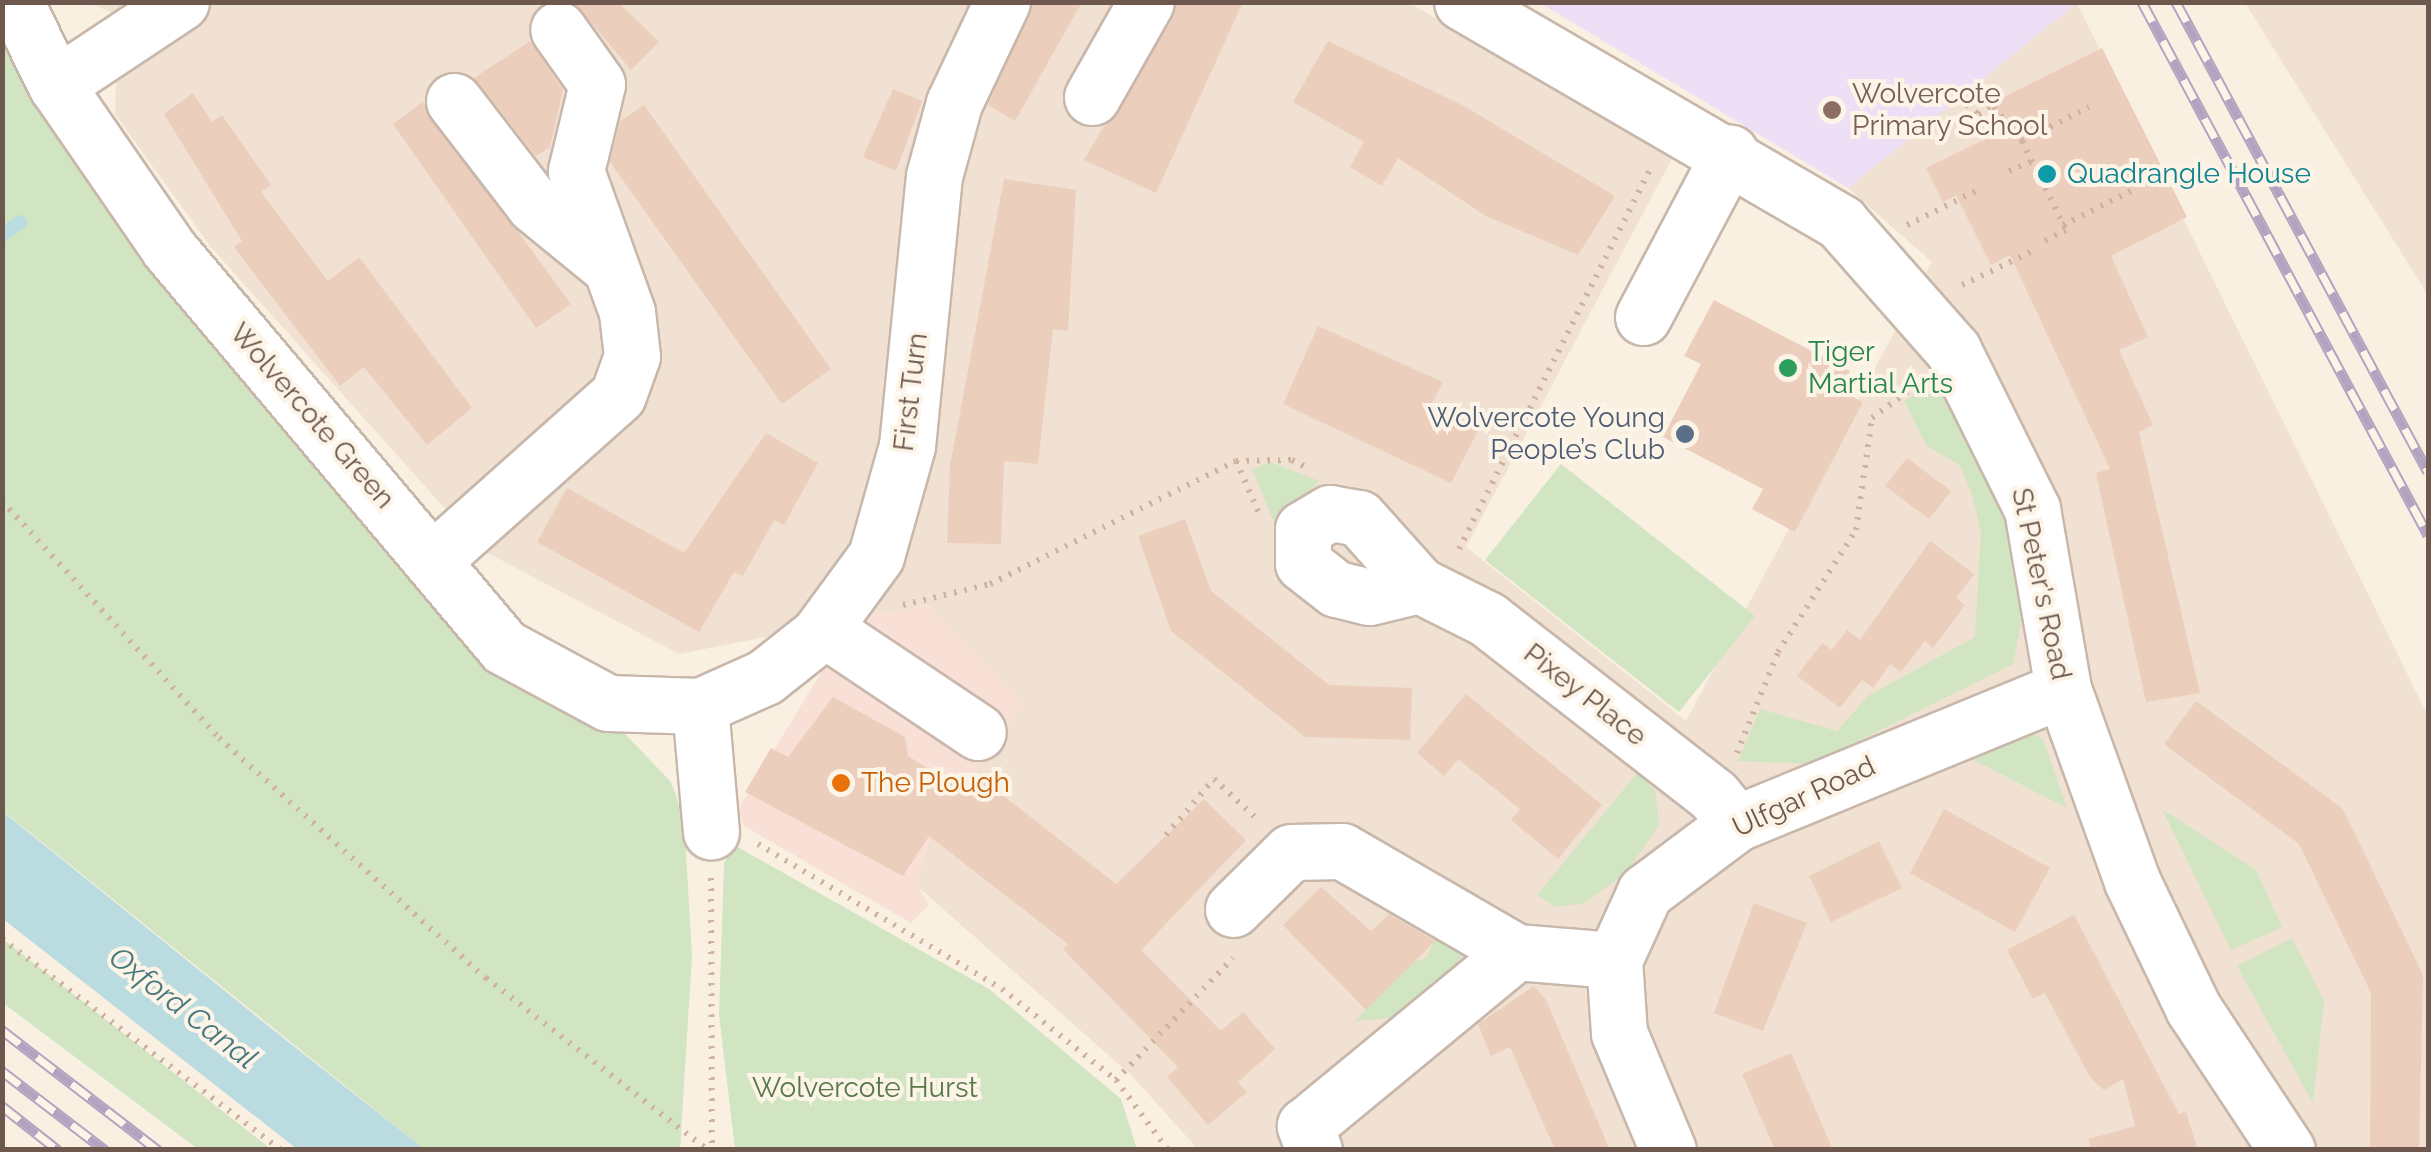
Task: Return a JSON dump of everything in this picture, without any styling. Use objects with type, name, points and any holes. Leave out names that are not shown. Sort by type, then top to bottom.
[{"type":"street","name":"Wolvercote Green","points":[[15,2],[56,85],[169,249],[434,558],[504,647],[608,703],[700,706]]},
{"type":"street","points":[[56,85],[181,2]]},
{"type":"street","name":"First Turn","points":[[700,706],[765,677],[826,626],[876,556],[897,482],[934,176],[954,103],[1002,2]]},
{"type":"street","points":[[1092,97],[1146,2]]},
{"type":"street","name":"St Peter's Road","points":[[1462,2],[1672,126],[1730,153],[1871,250],[1953,350],[2000,428],[2032,509],[2063,688],[2170,960],[2286,1150]]},
{"type":"street","points":[[434,558],[618,396],[632,356],[611,268],[576,170],[597,84],[558,30]]},
{"type":"street","points":[[454,101],[534,205],[611,268]]},
{"type":"street","points":[[1643,317],[1730,153]]},
{"type":"street","name":"Pixey Place","points":[[1438,569],[1487,619],[1714,796],[1737,824]]},
{"type":"street","points":[[826,626],[978,732]]},
{"type":"street","name":"Ulfgar Road","points":[[1668,1150],[1619,1033],[1614,960],[1646,892],[1737,824],[2063,688]]},
{"type":"street","points":[[700,706],[710,824]]},
{"type":"street","points":[[1233,909],[1291,852],[1365,860],[1516,952],[1614,960]]},
{"type":"street","points":[[1314,1150],[1305,1126],[1516,952]]},
{"type":"path","points":[[1967,105],[1979,114],[1994,107],[2022,141],[2064,224]]},
{"type":"path","points":[[2022,141],[2090,108]]},
{"type":"path","points":[[1438,569],[1672,126]]},
{"type":"path","points":[[2009,171],[2032,160]]},
{"type":"path","points":[[1871,250],[1977,189]]},
{"type":"path","points":[[2044,241],[2064,224],[2131,191]]},
{"type":"path","points":[[1953,350],[1956,288],[2030,250]]},
{"type":"path","points":[[826,626],[990,584],[1236,462],[1292,460],[1328,478]]},
{"type":"path","points":[[2,501],[219,738],[486,978],[710,1150]]},
{"type":"path","points":[[1166,835],[1214,779],[1291,852]]},
{"type":"path","points":[[710,1150],[710,824],[1002,988],[1116,1080],[1168,1150]]},
{"type":"path","points":[[1116,1080],[1246,945],[1233,909]]},
{"type":"path","points":[[2,939],[281,1150]]},
{"type":"shaded area","name":"Wolvercote Primary School","points":[[2077,2],[1848,188],[1540,3]]},
{"type":"shaded area","points":[[90,3],[1409,3],[1675,153],[1466,547],[1686,721],[1932,262],[1848,188],[2077,3],[2428,716],[2428,1149],[1198,1149],[1132,1076],[916,885],[930,836],[1023,704],[927,605],[679,654],[482,550],[210,246],[115,114],[118,16]]},
{"type":"shaded area","points":[[2245,3],[2428,3],[2428,295]]},
{"type":"shaded area","points":[[927,605],[1024,704],[930,836],[917,885],[929,905],[911,923],[744,826],[738,809],[853,620]]},
{"type":"green space","points":[[2,44],[74,157],[671,782],[684,818],[692,956],[680,1149],[424,1149],[3,811]]},
{"type":"green space","points":[[1941,382],[1996,482],[2027,591],[2013,664],[1812,764],[1738,761],[1760,709],[1837,731],[1868,696],[1975,637],[1981,531],[1971,492],[1960,466],[1926,445],[1904,401]]},
{"type":"green space","points":[[1270,462],[1319,481],[1276,527],[1252,469]]},
{"type":"green space","points":[[1561,464],[1755,616],[1679,712],[1485,560]]},
{"type":"green space","points":[[2026,731],[2043,739],[2067,808],[1966,756]]},
{"type":"green space","points":[[1638,772],[1655,791],[1659,825],[1626,873],[1584,903],[1556,907],[1537,895]]},
{"type":"green space","points":[[2162,809],[2256,870],[2282,927],[2231,950]]},
{"type":"green space","name":"Wolvercote Hurst","points":[[734,845],[989,989],[1121,1099],[1137,1149],[735,1149],[719,1015],[724,863]]},
{"type":"green space","points":[[1438,928],[1462,953],[1457,969],[1402,1017],[1355,1021],[1411,963],[1427,958]]},
{"type":"green space","points":[[2292,938],[2324,1001],[2313,1103],[2237,966]]},
{"type":"green space","points":[[3,939],[271,1149],[198,1149],[3,1003]]},
{"type":"water","name":"Oxford Canal","points":[[2,811],[424,1149],[297,1149],[3,919]]},
{"type":"building","points":[[574,2],[618,2],[659,42],[631,70]]},
{"type":"building","points":[[1033,2],[1082,2],[1015,121],[988,105]]},
{"type":"building","points":[[1177,2],[1243,2],[1156,193],[1084,160]]},
{"type":"building","points":[[530,41],[563,90],[550,147],[536,156],[474,78]]},
{"type":"building","points":[[1328,41],[1462,105],[1615,196],[1578,255],[1486,216],[1398,158],[1382,186],[1350,167],[1364,142],[1293,102]]},
{"type":"building","points":[[2102,48],[2187,217],[2111,256],[2148,337],[2119,350],[2153,425],[2139,432],[2200,693],[2146,702],[2096,473],[2110,469],[2010,255],[1991,265],[1956,195],[1943,202],[1926,168],[2002,131],[1988,105]]},
{"type":"building","points":[[893,89],[922,101],[896,171],[863,157]]},
{"type":"building","points":[[193,93],[212,122],[222,115],[271,185],[261,192],[328,281],[359,257],[472,408],[427,445],[364,367],[340,386],[234,247],[242,241],[164,114]]},
{"type":"building","points":[[423,102],[571,304],[536,328],[393,124]]},
{"type":"building","points":[[644,105],[831,369],[782,404],[610,162],[620,121]]},
{"type":"building","points":[[1004,179],[1076,190],[1068,331],[1053,329],[1038,464],[1004,461],[1001,544],[947,543],[950,466]]},
{"type":"building","points":[[1714,300],[1850,371],[1840,390],[1863,402],[1795,532],[1752,509],[1763,489],[1663,437],[1701,364],[1684,356]]},
{"type":"building","points":[[1318,326],[1443,382],[1432,403],[1479,429],[1451,483],[1283,404]]},
{"type":"building","points":[[766,433],[818,463],[784,525],[774,520],[743,576],[734,572],[699,632],[537,542],[567,488],[684,553]]},
{"type":"building","points":[[1907,458],[1951,491],[1929,519],[1885,486]]},
{"type":"building","points":[[1185,519],[1211,591],[1329,685],[1412,688],[1410,740],[1305,737],[1171,631],[1138,536]]},
{"type":"building","points":[[1930,541],[1974,574],[1956,598],[1965,605],[1933,648],[1925,641],[1901,672],[1890,664],[1873,688],[1862,680],[1840,708],[1797,676],[1822,643],[1832,650],[1847,630],[1860,640]]},
{"type":"building","points":[[1466,694],[1602,805],[1558,859],[1511,820],[1520,809],[1458,759],[1444,776],[1417,753]]},
{"type":"building","points":[[833,697],[905,737],[908,756],[965,791],[977,775],[1116,884],[1204,799],[1246,840],[1141,950],[1221,1031],[1243,1012],[1275,1049],[1238,1082],[1247,1092],[1208,1125],[1167,1077],[1178,1067],[1063,949],[1068,944],[929,836],[903,876],[745,792],[771,748],[788,757]]},
{"type":"building","points":[[2196,701],[2343,809],[2423,975],[2419,1150],[2370,1150],[2371,993],[2299,844],[2164,744]]},
{"type":"building","points":[[1944,809],[2050,868],[2015,932],[1910,873]]},
{"type":"building","points":[[1879,841],[1902,888],[1831,922],[1809,876]]},
{"type":"building","points":[[1321,887],[1371,931],[1389,914],[1435,941],[1366,1010],[1283,925]]},
{"type":"building","points":[[1754,903],[1807,923],[1763,1031],[1714,1013]]},
{"type":"building","points":[[2074,915],[2179,1114],[2186,1112],[2198,1150],[2091,1150],[2089,1139],[2135,1126],[2123,1079],[2104,1090],[2090,1077],[2045,993],[2033,999],[2007,950]]},
{"type":"building","points":[[1534,986],[1546,1000],[1610,1150],[1555,1150],[1510,1047],[1491,1056],[1478,1024]]},
{"type":"building","points":[[1791,1053],[1833,1150],[1775,1150],[1742,1074]]},
{"type":"waterway","points":[[2,235],[20,222]]},
{"type":"railway","points":[[2142,2],[2428,535]]},
{"type":"railway","points":[[2176,2],[2428,472]]},
{"type":"railway","points":[[2,1030],[158,1150]]},
{"type":"railway","points":[[2,1071],[105,1150]]},
{"type":"railway","points":[[2,1106],[58,1150]]},
{"type":"place","name":"Wolvercote Primary School","points":[[1832,110]]},
{"type":"place","name":"Quadrangle House","points":[[2047,174]]},
{"type":"place","name":"Tiger Martial Arts","points":[[1788,368]]},
{"type":"place","name":"Wolvercote Young People’s Club","points":[[1685,434]]},
{"type":"place","name":"The Plough","points":[[841,783]]}]
